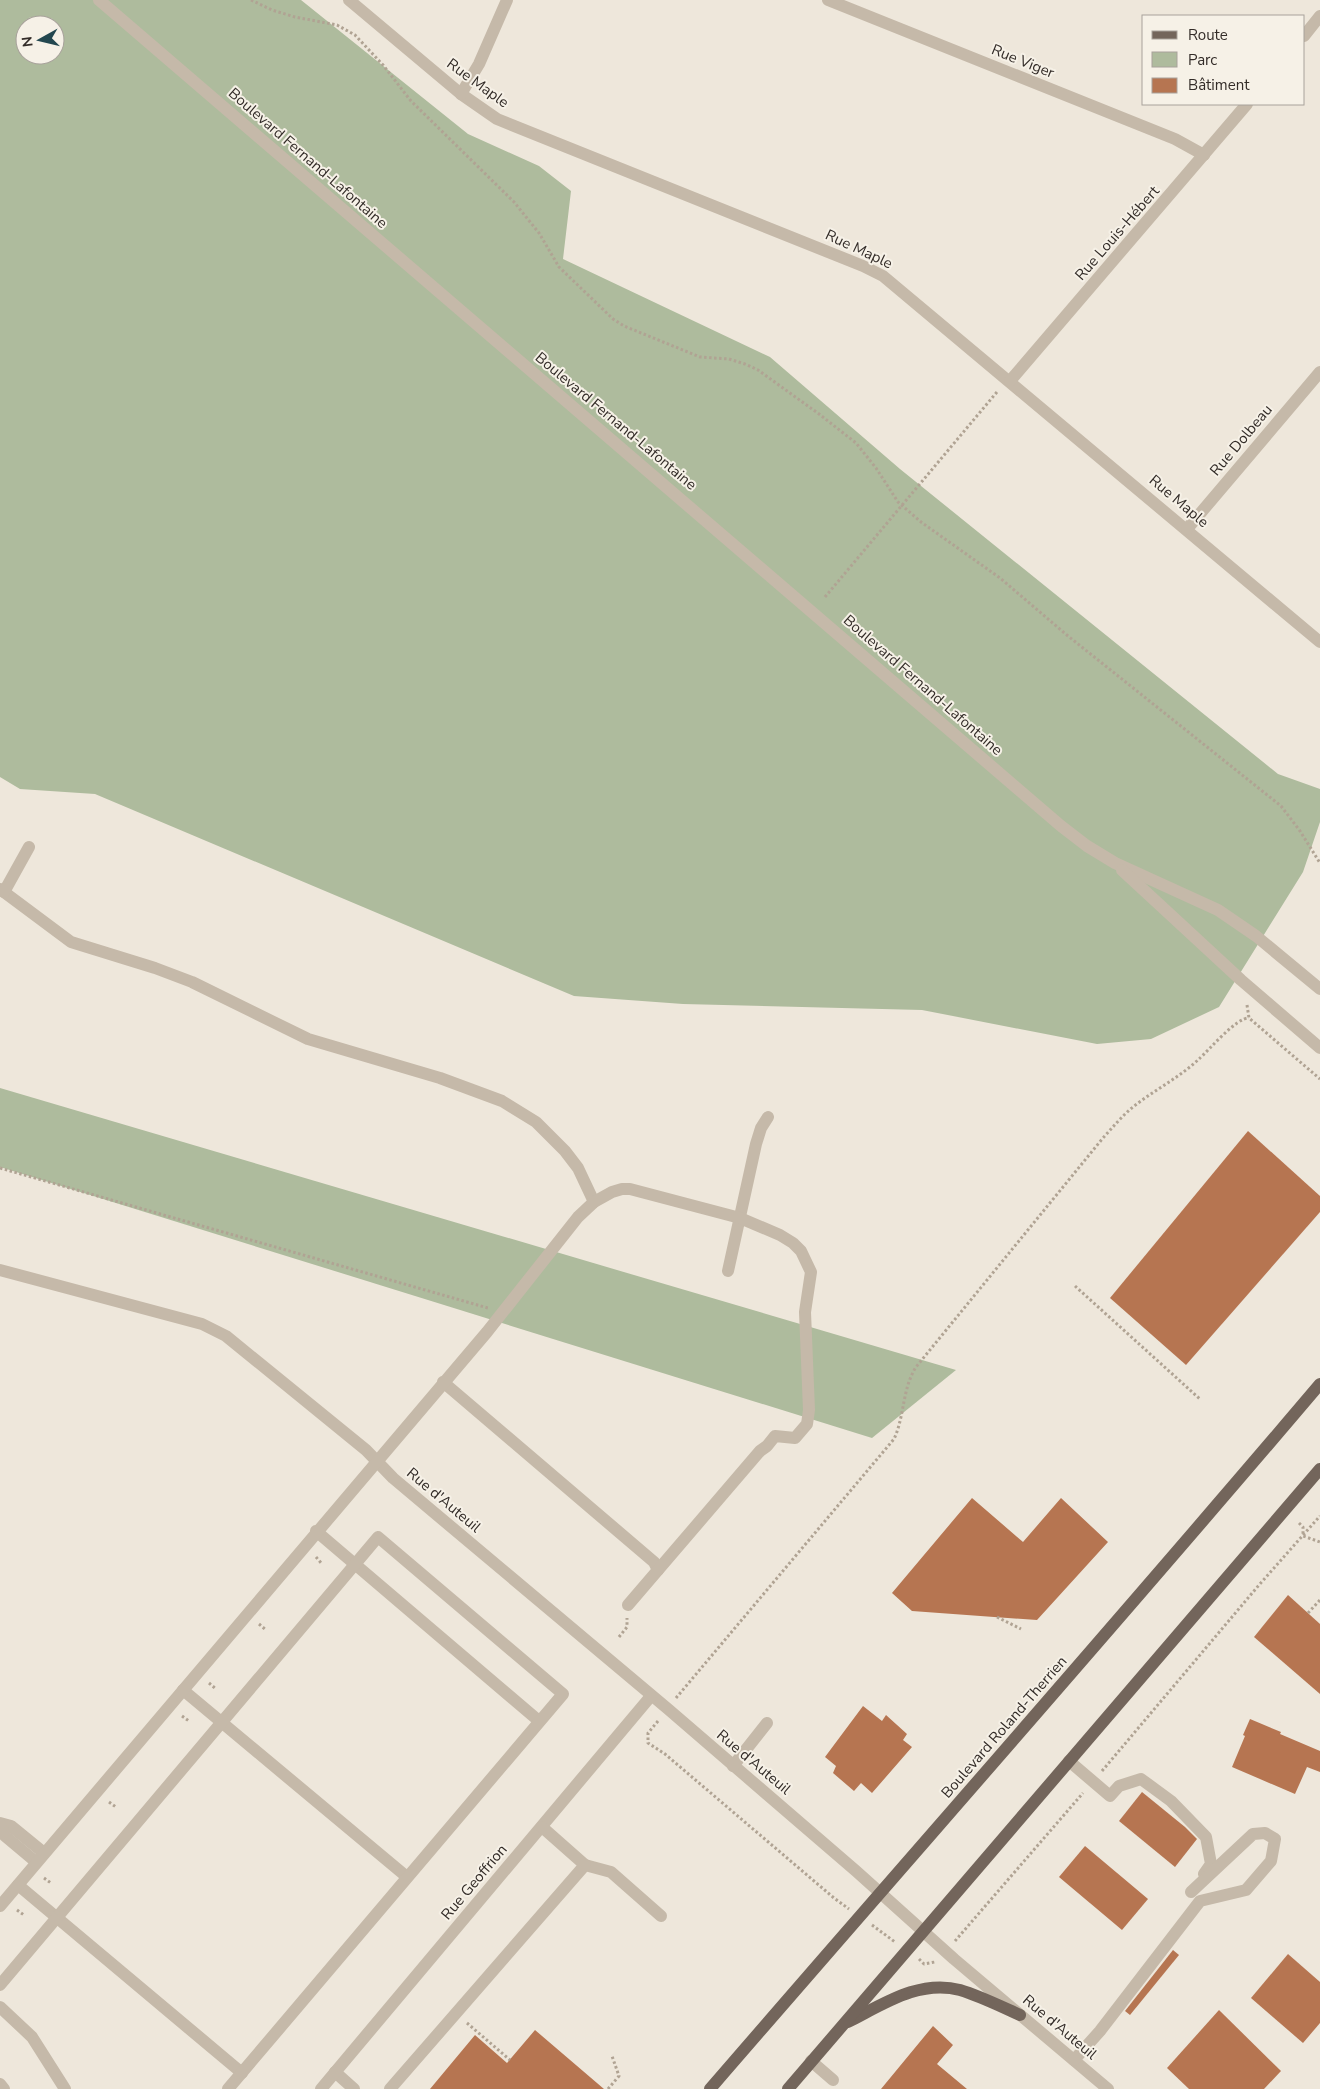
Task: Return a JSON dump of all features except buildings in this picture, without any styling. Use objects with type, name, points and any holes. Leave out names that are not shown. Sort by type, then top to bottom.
[{"type":"main road","name":"Boulevard Roland-Therrien","points":[[710,2089],[1072,1674],[1320,1384]]},
{"type":"main road","points":[[788,2089],[1320,1469]]},
{"type":"main road","points":[[841,2026],[909,1992],[939,1987],[958,1989],[1020,2014]]},
{"type":"street","name":"Boulevard Fernand-Lafontaine","points":[[99,0],[1061,826],[1087,846],[1115,863],[1218,910],[1256,936],[1320,989]]},
{"type":"street","name":"Rue Maple","points":[[349,0],[485,112],[509,124],[874,270],[894,285],[1005,385],[1187,530],[1320,642]]},
{"type":"street","points":[[461,94],[479,64],[507,0]]},
{"type":"street","name":"Rue Viger","points":[[828,0],[1176,139],[1204,155]]},
{"type":"street","points":[[1305,35],[1320,16]]},
{"type":"street","name":"Rue Louis-Hébert","points":[[1005,385],[1246,105]]},
{"type":"street","name":"Rue Dolbeau","points":[[1187,530],[1320,372]]},
{"type":"street","points":[[29,847],[2,890],[71,942],[155,968],[192,982],[308,1039],[440,1078],[502,1101],[536,1122],[565,1151],[578,1168],[594,1202]]},
{"type":"street","name":"Boulevard Fernand-Lafontaine","points":[[1115,863],[1241,980],[1320,1048]]},
{"type":"street","points":[[728,1272],[756,1144],[761,1128],[768,1117]]},
{"type":"street","points":[[0,1906],[503,1312],[578,1217],[594,1202],[622,1189],[630,1189],[740,1218],[793,1243],[801,1251],[811,1272],[805,1312],[809,1388],[807,1424],[795,1438],[775,1436],[628,1605]]},
{"type":"street","name":"Rue d'Auteuil","points":[[0,1270],[202,1324],[226,1336],[377,1461],[400,1484],[734,1766],[1108,2089]]},
{"type":"street","points":[[443,1382],[654,1562],[658,1570]]},
{"type":"street","points":[[316,1532],[539,1721]]},
{"type":"street","points":[[0,1985],[378,1537],[563,1694],[228,2089]]},
{"type":"street","points":[[183,1690],[407,1878]]},
{"type":"street","name":"Rue Geoffrion","points":[[320,2089],[652,1696]]},
{"type":"street","points":[[734,1766],[767,1723]]},
{"type":"street","points":[[1069,1761],[1110,1796],[1119,1786],[1141,1779],[1170,1801],[1206,1837],[1211,1864],[1191,1892],[1253,1834],[1265,1833],[1275,1838],[1270,1861],[1246,1890],[1200,1901],[1100,2031],[1074,2060]]},
{"type":"street","points":[[0,1823],[5,1836],[40,1858]]},
{"type":"street","points":[[542,1827],[585,1865],[611,1872],[661,1916]]},
{"type":"street","points":[[390,2089],[585,1865]]},
{"type":"street","points":[[18,1885],[242,2073]]},
{"type":"street","points":[[0,2008],[32,2037],[66,2089]]},
{"type":"street","points":[[811,2061],[833,2080]]},
{"type":"street","points":[[334,2072],[354,2089]]},
{"type":"street","points":[[0,2084],[4,2089]]},
{"type":"path","points":[[250,0],[287,15],[337,25],[355,35],[383,65],[411,101],[514,202],[539,233],[560,267],[613,319],[624,326],[700,357],[737,361],[758,370],[819,414],[856,443],[902,504],[939,536],[1006,583],[1068,636],[1274,799],[1291,818],[1320,863]]},
{"type":"path","points":[[825,597],[1005,385]]},
{"type":"path","points":[[682,1692],[889,1446],[897,1433],[906,1386],[916,1367],[1109,1131],[1135,1106],[1180,1075],[1233,1027],[1244,1019],[1250,1018],[1320,1080]]},
{"type":"path","points":[[0,1168],[503,1312]]},
{"type":"path","points":[[1075,1286],[1201,1400]]},
{"type":"path","points":[[1104,1769],[1259,1585],[1320,1516]]},
{"type":"path","points":[[1299,1523],[1303,1527],[1303,1536]]},
{"type":"path","points":[[1303,1536],[1320,1542]]},
{"type":"path","points":[[316,1557],[322,1564]]},
{"type":"path","points":[[1308,1613],[1320,1600]]},
{"type":"path","points":[[997,1617],[1021,1629]]},
{"type":"path","points":[[259,1624],[266,1630]]},
{"type":"path","points":[[619,1637],[627,1627]]},
{"type":"path","points":[[209,1683],[216,1689]]},
{"type":"path","points":[[182,1716],[189,1721]]},
{"type":"path","points":[[648,1743],[657,1748],[834,1898],[924,1964],[937,1962]]},
{"type":"path","points":[[964,1931],[1083,1793]]},
{"type":"path","points":[[109,1802],[116,1807]]},
{"type":"path","points":[[44,1878],[51,1883]]},
{"type":"path","points":[[17,1910],[24,1915]]},
{"type":"path","points":[[476,2030],[510,2060]]},
{"type":"path","points":[[608,2089],[619,2076],[612,2056]]},
{"type":"green space","points":[[0,0],[301,0],[468,134],[539,166],[571,191],[563,259],[770,357],[900,469],[1278,774],[1320,789],[1320,822],[1303,872],[1219,1007],[1151,1039],[1097,1044],[922,1010],[683,1004],[574,996],[95,794],[20,789],[0,777]]},
{"type":"green space","points":[[0,1088],[956,1370],[872,1438],[0,1167]]}]
